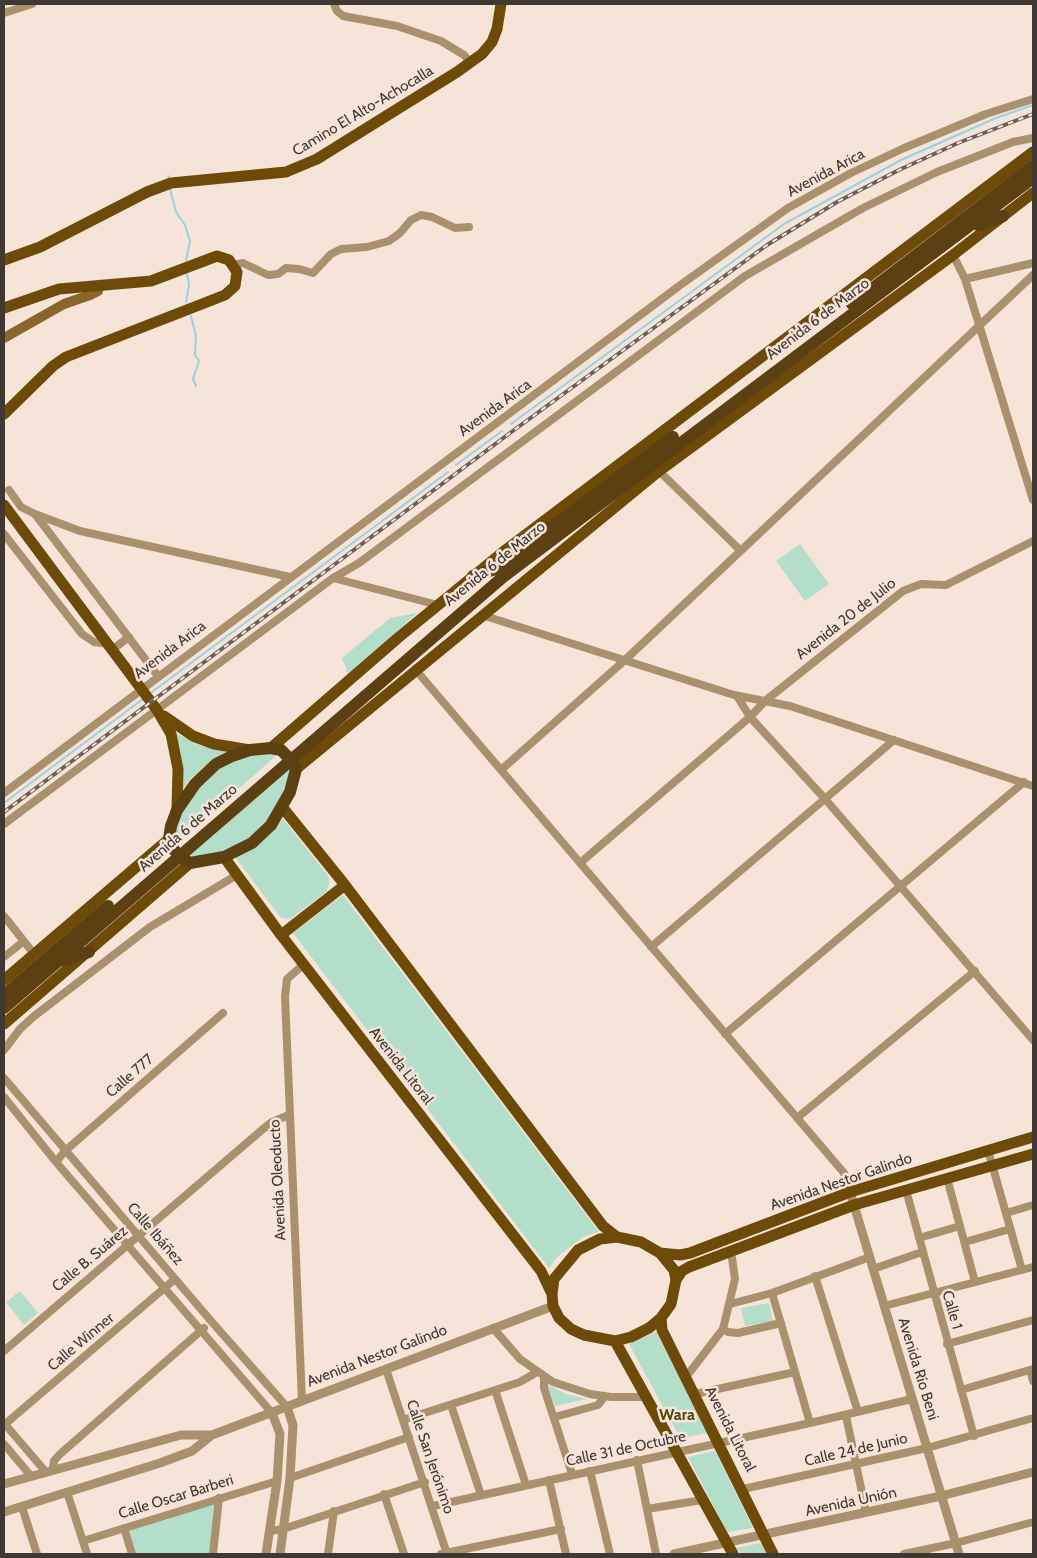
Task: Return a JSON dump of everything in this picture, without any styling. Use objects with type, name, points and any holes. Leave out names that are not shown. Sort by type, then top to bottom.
[{"type":"highway","name":"Avenida 6 de Marzo","points":[[291,761],[502,567],[534,540],[1033,166]]},
{"type":"highway","name":"Avenida 6 de Marzo","points":[[4,1008],[532,553],[1033,178]]},
{"type":"highway","points":[[964,231],[1003,216]]},
{"type":"highway","points":[[473,576],[502,567]]},
{"type":"highway","points":[[271,748],[281,750],[291,761],[290,792],[283,808],[272,825],[252,843],[224,857],[181,857],[169,839],[177,810],[194,784],[206,772],[232,756],[250,750],[271,748]]},
{"type":"highway","name":"Avenida 6 de Marzo","points":[[4,995],[181,857]]},
{"type":"highway","points":[[56,962],[88,952]]},
{"type":"main road","name":"Camino El Alto-Achocalla","points":[[4,260],[54,240],[147,192],[171,183],[286,172],[304,165],[482,54],[492,42],[500,19],[501,4]]},
{"type":"main road","name":"Avenida 6 de Marzo","points":[[271,748],[473,576],[599,478],[1033,152]]},
{"type":"main road","name":"Avenida 6 de Marzo","points":[[291,761],[415,669],[658,471],[953,254],[1033,192]]},
{"type":"main road","points":[[4,308],[59,289],[152,281],[217,256],[229,260],[237,272],[235,286],[225,295],[66,358],[53,366],[4,414]]},
{"type":"main road","points":[[4,338],[64,304],[90,296],[98,291],[100,286]]},
{"type":"main road","points":[[4,505],[102,630],[111,647],[157,710],[171,734],[177,754],[177,810]]},
{"type":"main road","points":[[157,710],[174,725],[193,736],[214,744],[250,750]]},
{"type":"main road","points":[[283,808],[345,886],[603,1226],[617,1237]]},
{"type":"main road","name":"Avenida 6 de Marzo","points":[[4,980],[169,839]]},
{"type":"main road","name":"Avenida 6 de Marzo","points":[[4,1024],[88,952],[181,857]]},
{"type":"main road","name":"Avenida Litoral","points":[[224,857],[281,935],[541,1271],[552,1294]]},
{"type":"main road","points":[[281,935],[345,886]]},
{"type":"main road","name":"Avenida Nestor Galindo","points":[[660,1253],[680,1255],[690,1253],[850,1192],[1033,1137]]},
{"type":"main road","name":"Avenida Nestor Galindo","points":[[676,1280],[689,1267],[854,1206],[1033,1154]]},
{"type":"main road","points":[[617,1237],[641,1242],[660,1253],[674,1270],[676,1280],[670,1304],[661,1318],[631,1337],[615,1341],[584,1335],[572,1329],[559,1318],[553,1306],[552,1294],[557,1274],[578,1250],[600,1240],[617,1237]]},
{"type":"main road","name":"Avenida Litoral","points":[[661,1318],[662,1330],[743,1489],[773,1554]]},
{"type":"main road","points":[[615,1341],[733,1554]]},
{"type":"street","points":[[4,13],[32,4]]},
{"type":"street","points":[[334,4],[337,11],[344,16],[418,33],[440,41],[464,55],[470,62]]},
{"type":"street","name":"Avenida Arica","points":[[4,793],[679,286],[788,208],[904,148],[986,114],[1033,99]]},
{"type":"street","points":[[4,824],[333,578],[359,563],[745,276],[863,208],[937,172],[1013,142],[1033,138]]},
{"type":"street","points":[[234,265],[243,263],[268,275],[278,274],[286,268],[314,273],[331,254],[341,249],[367,247],[389,241],[400,233],[410,220],[421,215],[432,217],[454,228],[468,227]]},
{"type":"street","points":[[953,254],[965,279],[1033,500]]},
{"type":"street","points":[[965,279],[1033,263]]},
{"type":"street","points":[[501,770],[624,660],[1033,275]]},
{"type":"street","points":[[658,471],[740,550]]},
{"type":"street","points":[[9,490],[22,507],[80,531],[290,578]]},
{"type":"street","points":[[35,514],[158,676]]},
{"type":"street","points":[[4,534],[82,634],[94,642],[111,647],[129,637]]},
{"type":"street","name":"Avenida 20 de Julio","points":[[580,863],[750,716],[765,700],[903,591],[921,584],[946,584],[1033,541]]},
{"type":"street","points":[[333,578],[438,605]]},
{"type":"street","points":[[482,614],[737,696],[790,706],[1033,786]]},
{"type":"street","points":[[415,669],[844,1173],[850,1192]]},
{"type":"street","points":[[737,696],[750,716],[826,800],[1033,1040]]},
{"type":"street","points":[[651,947],[826,800],[894,740]]},
{"type":"street","points":[[725,1034],[1024,782]]},
{"type":"street","points":[[4,1050],[20,1029],[33,1017],[150,928],[237,875]]},
{"type":"street","points":[[4,916],[34,954]]},
{"type":"street","points":[[4,957],[24,941]]},
{"type":"street","name":"Avenida Oleoducto","points":[[302,1401],[289,1115],[286,986],[291,974],[304,964]]},
{"type":"street","points":[[797,1118],[975,972]]},
{"type":"street","name":"Calle 777","points":[[56,1162],[223,1013]]},
{"type":"street","name":"Calle Ibáñez","points":[[4,1078],[138,1237],[287,1407]]},
{"type":"street","name":"Calle Ibáñez","points":[[4,1097],[56,1162],[272,1412]]},
{"type":"street","name":"Calle B. Suárez","points":[[4,1351],[263,1129],[272,1122],[289,1115]]},
{"type":"street","points":[[988,1150],[1022,1270]]},
{"type":"street","points":[[947,1178],[975,1282]]},
{"type":"street","name":"Calle 1","points":[[906,1190],[947,1344],[974,1436]]},
{"type":"street","name":"Avenida Río Beni","points":[[850,1192],[960,1554]]},
{"type":"street","points":[[1006,1213],[1033,1205]]},
{"type":"street","points":[[918,1238],[960,1226]]},
{"type":"street","points":[[965,1242],[1010,1229]]},
{"type":"street","points":[[686,1376],[722,1329],[735,1279],[731,1251]]},
{"type":"street","points":[[874,1269],[922,1252]]},
{"type":"street","points":[[730,1304],[772,1293],[870,1257]]},
{"type":"street","points":[[884,1306],[1033,1267]]},
{"type":"street","points":[[815,1276],[858,1412]]},
{"type":"street","name":"Calle Winner","points":[[4,1424],[175,1279]]},
{"type":"street","points":[[772,1293],[810,1424]]},
{"type":"street","name":"Avenida Nestor Galindo","points":[[4,1512],[192,1451],[212,1435],[553,1306]]},
{"type":"street","points":[[947,1344],[1033,1320]]},
{"type":"street","points":[[4,1424],[49,1470],[59,1456],[211,1321]]},
{"type":"street","points":[[722,1329],[738,1333],[782,1323]]},
{"type":"street","points":[[493,1328],[520,1359],[537,1372],[579,1392],[605,1396],[646,1397]]},
{"type":"street","name":"Calle San Jerónimo","points":[[386,1369],[433,1506],[445,1554]]},
{"type":"street","points":[[960,1390],[1032,1369],[1033,1381]]},
{"type":"street","points":[[403,1420],[520,1382],[537,1372]]},
{"type":"street","points":[[695,1394],[795,1372]]},
{"type":"street","points":[[544,1376],[544,1388],[572,1474]]},
{"type":"street","points":[[495,1390],[526,1485]]},
{"type":"street","points":[[555,1417],[598,1405],[605,1396]]},
{"type":"street","name":"Calle 31 de Octubre","points":[[433,1506],[572,1474],[846,1416],[912,1399]]},
{"type":"street","points":[[451,1405],[481,1495]]},
{"type":"street","points":[[280,1554],[290,1478],[293,1425],[287,1407]]},
{"type":"street","points":[[266,1554],[277,1481],[280,1434],[272,1412]]},
{"type":"street","points":[[846,1416],[866,1512]]},
{"type":"street","name":"Calle 24 de Junio","points":[[743,1489],[927,1448],[1033,1418]]},
{"type":"street","name":"Avenida Nestor Galindo","points":[[4,1484],[30,1475],[181,1435],[212,1435]]},
{"type":"street","points":[[290,1478],[409,1437]]},
{"type":"street","points":[[4,1444],[30,1475]]},
{"type":"street","points":[[637,1460],[656,1554]]},
{"type":"street","points":[[590,1471],[610,1554]]},
{"type":"street","name":"Avenida Unión","points":[[674,1554],[941,1496],[1033,1472]]},
{"type":"street","points":[[549,1480],[566,1554]]},
{"type":"street","name":"Calle Oscar Barberi","points":[[83,1541],[277,1481]]},
{"type":"street","points":[[270,1531],[283,1529],[425,1482]]},
{"type":"street","points":[[68,1492],[87,1554]]},
{"type":"street","points":[[384,1494],[404,1554]]},
{"type":"street","points":[[213,1554],[219,1498]]},
{"type":"street","points":[[647,1509],[702,1500]]},
{"type":"street","points":[[22,1507],[37,1554]]},
{"type":"street","points":[[328,1554],[334,1511]]},
{"type":"street","points":[[904,1554],[956,1543],[1033,1522]]},
{"type":"street","points":[[124,1528],[132,1554]]},
{"type":"street","points":[[445,1554],[561,1529]]},
{"type":"green space","points":[[800,544],[829,584],[805,601],[776,561]]},
{"type":"green space","points":[[417,613],[348,674],[342,658],[390,618]]},
{"type":"green space","points":[[174,732],[201,746],[232,752],[206,765],[188,781],[181,793],[181,753]]},
{"type":"green space","points":[[278,754],[176,844],[174,836],[184,806],[212,773],[230,762],[250,755]]},
{"type":"green space","points":[[291,768],[288,786],[274,814],[247,842],[209,857],[186,856]]},
{"type":"green space","points":[[283,819],[329,877],[329,885],[326,892],[290,919],[281,918],[235,857],[268,835]]},
{"type":"green space","points":[[343,895],[599,1232],[583,1237],[557,1257],[549,1268],[293,933]]},
{"type":"green space","points":[[20,1291],[38,1313],[24,1325],[6,1302]]},
{"type":"green space","points":[[769,1303],[773,1321],[745,1326],[741,1308]]},
{"type":"green space","points":[[656,1332],[708,1433],[680,1438],[629,1344]]},
{"type":"green space","points":[[546,1384],[566,1394],[587,1399],[555,1406]]},
{"type":"green space","points":[[715,1451],[753,1528],[727,1532],[688,1457]]},
{"type":"green space","points":[[213,1501],[216,1504],[210,1554],[136,1554],[129,1530]]},
{"type":"green space","points":[[761,1543],[767,1554],[742,1554],[736,1548]]},
{"type":"waterway","points":[[511,424],[784,224],[901,160],[996,118],[1033,105]]},
{"type":"waterway","points":[[170,189],[176,212],[185,225],[190,241],[186,261]]},
{"type":"waterway","points":[[186,302],[189,285],[187,274]]},
{"type":"waterway","points":[[191,316],[196,336],[195,355],[199,361],[193,379],[196,386]]},
{"type":"waterway","points":[[456,465],[502,431]]},
{"type":"waterway","points":[[152,692],[448,472]]},
{"type":"waterway","points":[[4,803],[143,699]]},
{"type":"railway","points":[[4,812],[510,433],[767,245],[837,202],[899,170],[958,143],[1033,114]]},
{"type":"district","name":"Wara","points":[[677,1415]]}]
